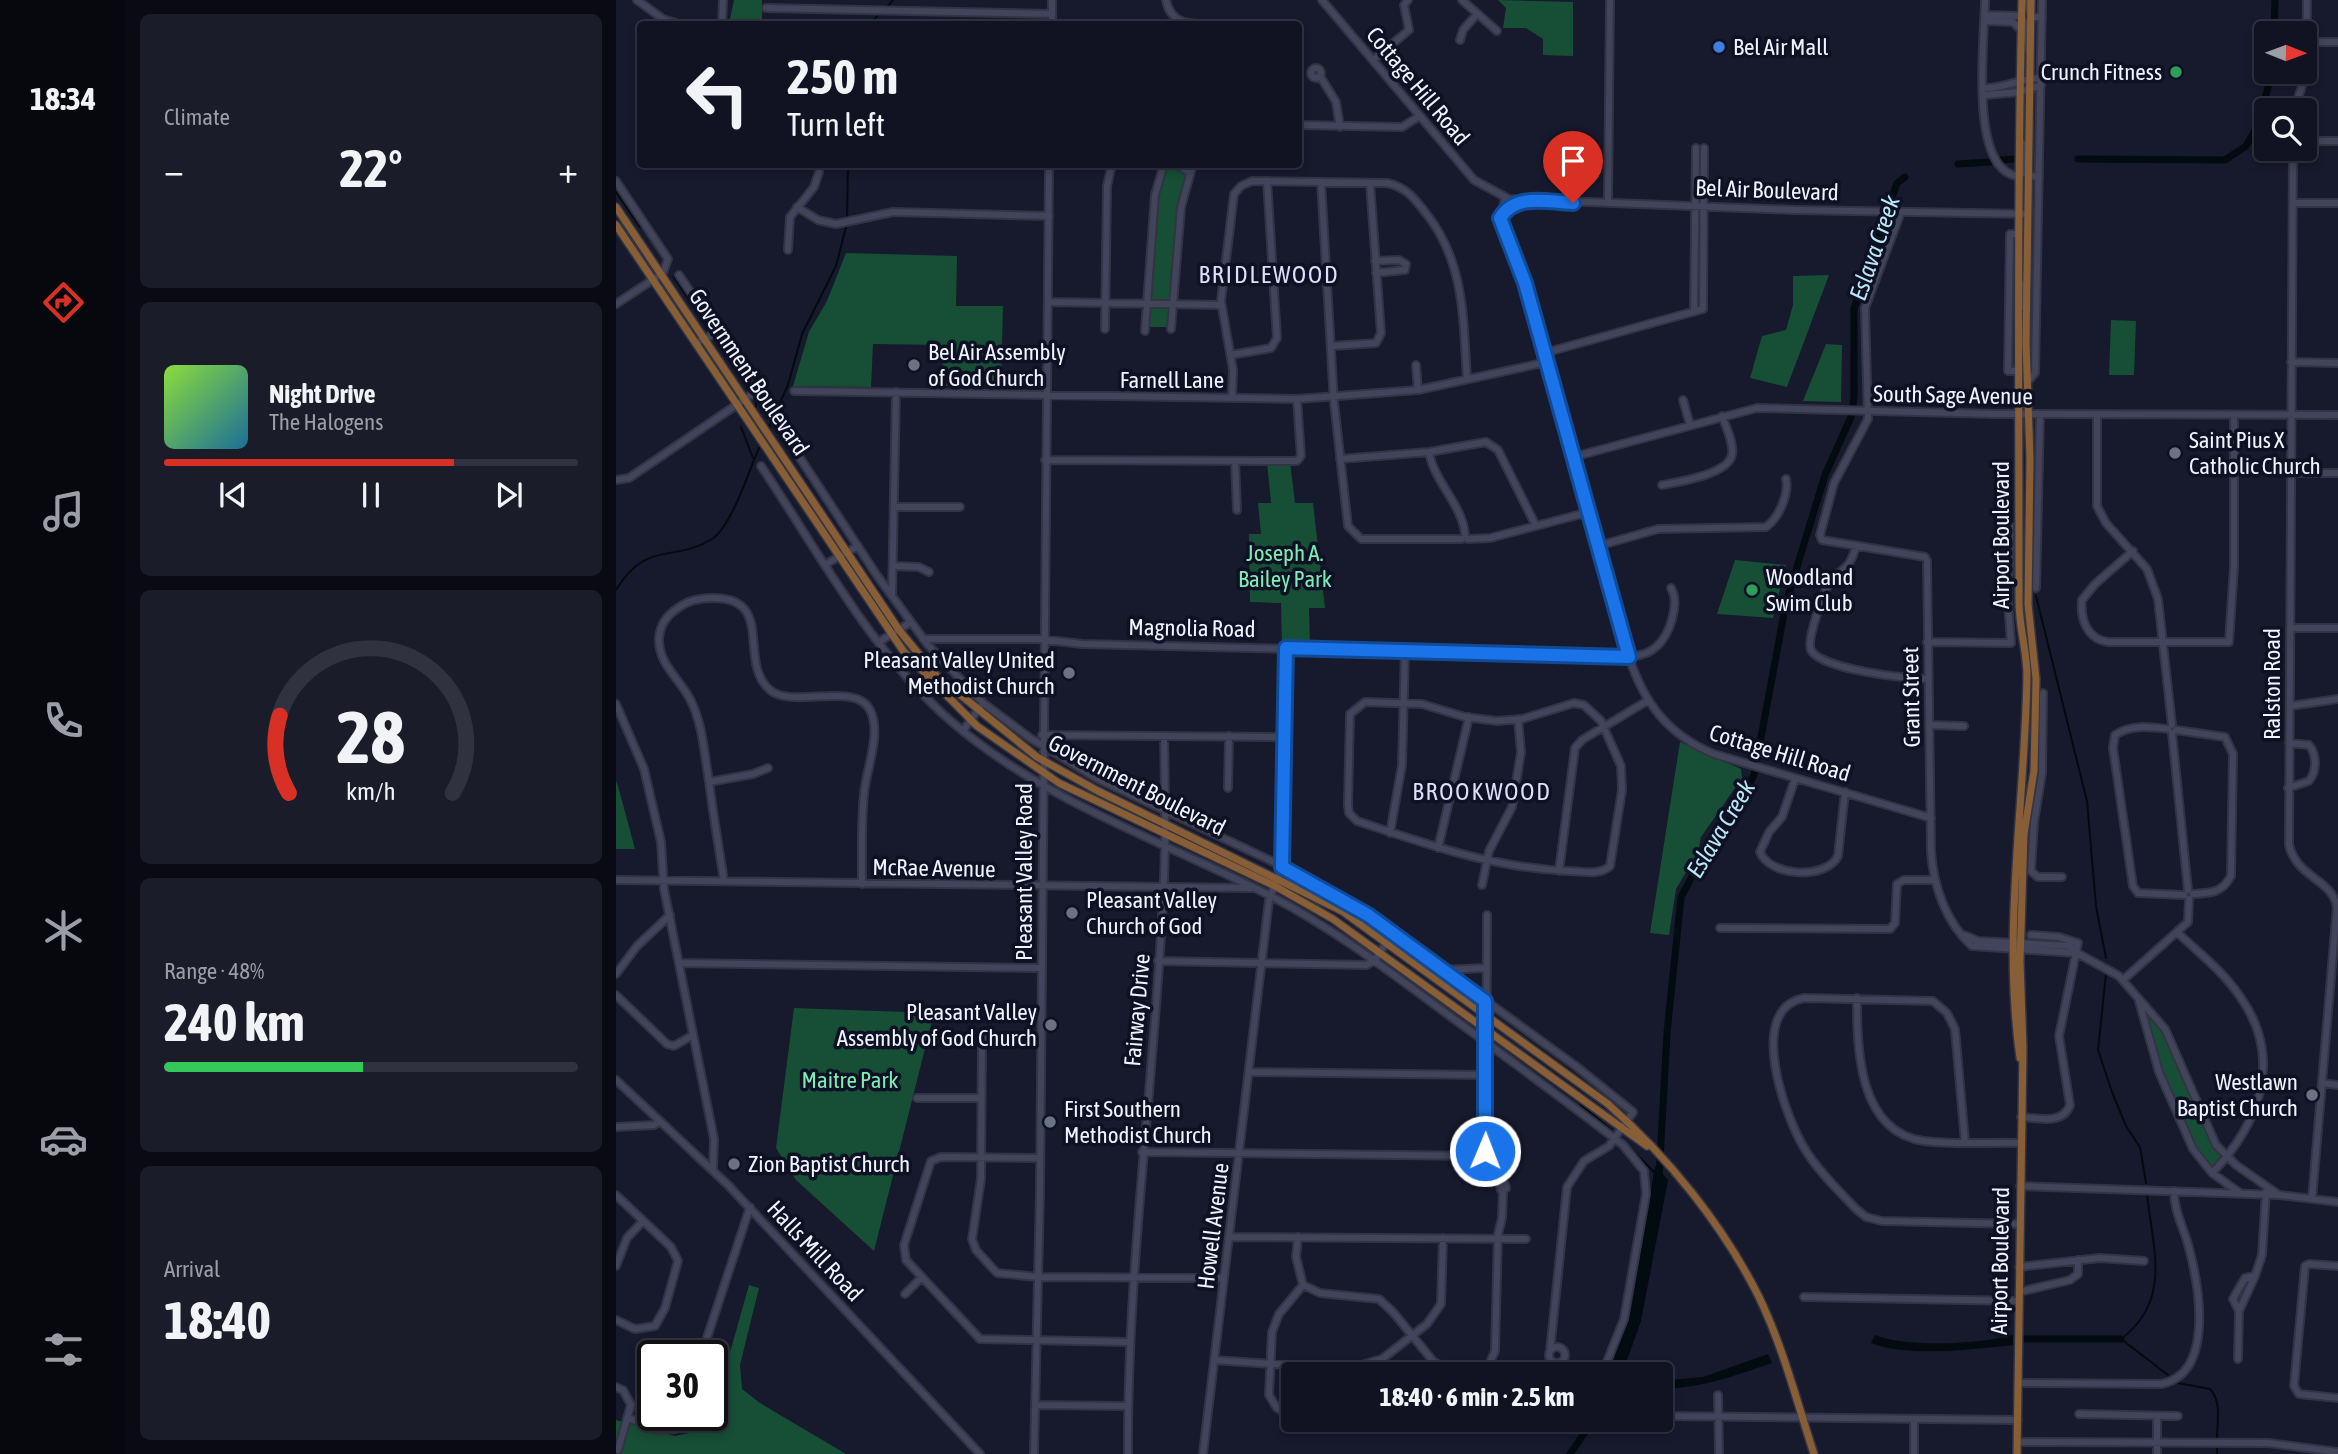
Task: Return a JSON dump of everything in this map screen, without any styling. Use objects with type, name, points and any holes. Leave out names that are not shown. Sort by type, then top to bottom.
[{"type":"main road","name":"Airport Boulevard","points":[[2017,945],[2034,771],[2036,679],[2029,510],[2023,414],[2017,371],[2014,280],[2019,234],[2021,16],[2027,0]]},
{"type":"main road","name":"Airport Boulevard","points":[[2017,1454],[2021,1069],[2017,818],[2024,775],[2027,673],[2019,582],[2027,344],[2031,59],[2031,17],[2027,0]]},
{"type":"main road","name":"Government Boulevard","points":[[616,207],[899,630],[936,675],[1042,760],[1276,882],[1381,951],[1624,1124]]},
{"type":"main road","name":"Government Boulevard","points":[[616,225],[870,605],[923,675],[970,720],[1042,773],[1165,834],[1342,911],[1485,1016],[1651,1148],[1704,1209],[1759,1297],[1784,1358],[1814,1454]]},
{"type":"street","points":[[637,0],[669,21]]},
{"type":"street","points":[[722,21],[723,0]]},
{"type":"street","points":[[1052,0],[1052,21]]},
{"type":"street","points":[[1166,0],[1171,13],[1180,21]]},
{"type":"street","name":"Cottage Hill Road","points":[[1322,0],[1474,180],[1505,198]]},
{"type":"street","points":[[1373,60],[1409,30],[1404,5],[1408,0]]},
{"type":"street","points":[[1462,0],[1497,31]]},
{"type":"street","points":[[1608,203],[1610,0]]},
{"type":"street","points":[[1985,0],[1984,134],[1987,145],[2006,173],[2020,176]]},
{"type":"street","points":[[2027,311],[2023,306],[2022,285],[2014,280],[2008,371],[2017,371],[2027,344],[2038,255],[2042,0]]},
{"type":"street","points":[[2306,21],[2307,0]]},
{"type":"street","points":[[766,8],[1052,14]]},
{"type":"street","points":[[1460,40],[1463,30],[1477,14]]},
{"type":"street","points":[[1985,18],[2021,16],[2031,59],[2040,80]]},
{"type":"street","points":[[2031,17],[2042,17]]},
{"type":"street","points":[[1985,18],[2013,22],[2021,31]]},
{"type":"street","points":[[2317,41],[2338,42]]},
{"type":"street","points":[[1320,76],[1336,102],[1340,127]]},
{"type":"street","points":[[1984,92],[2002,88],[2021,79],[2040,80]]},
{"type":"street","points":[[1984,92],[2020,92],[2030,89],[2040,80]]},
{"type":"street","points":[[1302,125],[1402,127],[1420,116]]},
{"type":"street","points":[[2020,141],[2024,146],[2024,173],[2029,177],[2039,178]]},
{"type":"street","points":[[2317,141],[2338,141]]},
{"type":"street","points":[[1544,353],[1703,309],[1696,148]]},
{"type":"street","points":[[1694,311],[1704,148]]},
{"type":"street","name":"Ralston Road","points":[[2293,161],[2288,845],[2292,859],[2330,891],[2337,907],[2312,1199]]},
{"type":"street","name":"Pleasant Valley Road","points":[[1034,1454],[1040,1158],[1049,168]]},
{"type":"street","points":[[1105,329],[1107,186],[1110,168]]},
{"type":"street","points":[[1145,331],[1155,195],[1163,168]]},
{"type":"street","points":[[1171,329],[1181,207],[1191,168]]},
{"type":"street","points":[[788,250],[788,222],[814,187],[819,172]]},
{"type":"street","points":[[616,181],[664,251],[667,267],[660,275],[616,304]]},
{"type":"street","points":[[1231,355],[1270,348],[1278,338],[1267,181]]},
{"type":"street","points":[[1232,398],[1231,355],[1221,304],[1231,209],[1234,194],[1241,186],[1267,181],[1387,183],[1404,189],[1444,238],[1456,268],[1462,299],[1467,379]]},
{"type":"street","points":[[1321,182],[1340,459],[1351,531],[1361,539],[1490,538],[1589,512]]},
{"type":"street","points":[[1332,346],[1376,343],[1381,333],[1370,183]]},
{"type":"street","name":"Cottage Hill Road","points":[[1489,191],[1499,205],[1500,218],[1525,283],[1629,657],[1647,701],[1681,737],[1714,754],[1931,818]]},
{"type":"street","points":[[1500,218],[1505,198]]},
{"type":"street","name":"Bel Air Boulevard","points":[[1505,198],[1519,201],[2028,214]]},
{"type":"street","points":[[1500,218],[1507,207],[1519,201]]},
{"type":"street","points":[[2293,203],[2338,203]]},
{"type":"street","points":[[797,207],[818,220],[836,224],[893,212],[1049,216]]},
{"type":"street","points":[[1868,411],[1866,308],[1898,212]]},
{"type":"street","points":[[2028,255],[2038,255]]},
{"type":"street","points":[[1376,261],[1399,260],[1406,264],[1405,270],[1376,273]]},
{"type":"street","points":[[1695,269],[1703,269]]},
{"type":"street","points":[[616,480],[629,478],[757,391],[679,275]]},
{"type":"street","points":[[1048,302],[1221,304]]},
{"type":"street","points":[[2017,317],[2027,344]]},
{"type":"street","points":[[696,344],[718,332]]},
{"type":"street","name":"Farnell Lane","points":[[794,391],[1297,398],[1418,390],[1547,362]]},
{"type":"street","points":[[2291,362],[2338,363]]},
{"type":"street","points":[[1416,365],[1418,390]]},
{"type":"street","points":[[892,596],[896,392]]},
{"type":"street","points":[[1045,460],[1297,461],[1301,456],[1297,398]]},
{"type":"street","points":[[1683,400],[1690,425]]},
{"type":"street","name":"South Sage Avenue","points":[[1573,457],[1757,408],[2097,415],[2338,415]]},
{"type":"street","name":"Grant Street","points":[[1868,411],[1868,419],[1835,482],[1820,534],[1822,540],[1925,557],[1931,828],[1935,880],[1947,911],[1962,933],[1978,941],[2017,945]]},
{"type":"street","points":[[2036,588],[2032,575],[2040,414]]},
{"type":"street","points":[[2097,415],[2097,506],[2106,523],[2133,551],[2153,582],[2172,729],[2190,915],[2177,932],[2123,980]]},
{"type":"street","points":[[2133,551],[2086,593],[2082,600],[2084,622],[2093,637],[2101,641],[2219,644],[2231,639],[2234,415]]},
{"type":"street","points":[[1662,485],[1721,470],[1729,463],[1733,452],[1722,416]]},
{"type":"street","points":[[1340,459],[1429,452],[1482,441],[1498,450],[1536,526]]},
{"type":"street","points":[[1429,452],[1434,473],[1461,517],[1465,537]]},
{"type":"street","name":"Government Boulevard","points":[[800,458],[878,577],[923,639],[984,703],[1042,745],[1096,778],[1322,887],[1393,933],[1626,1105],[1633,1112],[1624,1124]]},
{"type":"street","points":[[1235,461],[1237,510]]},
{"type":"street","points":[[761,466],[878,642],[918,689],[1000,761],[1042,787],[1271,897],[1326,928],[1485,1042],[1614,1139],[1639,1163],[1647,1185],[1631,1290],[1618,1337],[1607,1362]]},
{"type":"street","points":[[2291,473],[2338,473]]},
{"type":"street","points":[[779,493],[812,477]]},
{"type":"street","points":[[1598,546],[1658,529],[1766,527],[1778,512],[1788,488],[1786,479]]},
{"type":"street","points":[[894,506],[960,507]]},
{"type":"street","points":[[2020,510],[2029,510]]},
{"type":"street","points":[[1927,642],[2011,643],[2008,602],[2011,526]]},
{"type":"street","points":[[826,564],[858,546]]},
{"type":"street","points":[[1856,546],[1849,566],[1828,584],[1809,640],[1811,651],[1821,661],[1906,679],[1928,679]]},
{"type":"street","points":[[893,566],[919,567],[929,572]]},
{"type":"street","points":[[2019,582],[2032,575]]},
{"type":"street","points":[[868,583],[878,577]]},
{"type":"street","points":[[1629,657],[1650,652],[1663,640],[1675,608],[1675,597],[1671,588]]},
{"type":"street","points":[[724,881],[700,721],[690,698],[663,660],[659,640],[663,623],[673,611],[689,601],[702,599],[726,599],[744,608],[752,622],[756,667],[770,690],[782,696],[855,698],[870,710],[875,727],[864,794],[862,884]]},
{"type":"street","points":[[858,613],[870,605]]},
{"type":"street","points":[[878,642],[911,622]]},
{"type":"street","points":[[2290,628],[2338,628]]},
{"type":"street","name":"Magnolia Road","points":[[923,639],[1629,657]]},
{"type":"street","name":"Howell Avenue","points":[[1203,1454],[1262,963],[1271,897],[1282,867],[1286,648]]},
{"type":"street","points":[[1390,833],[1402,765],[1405,650]]},
{"type":"street","points":[[2043,693],[2042,773],[2030,821],[2034,876],[2062,877]]},
{"type":"street","points":[[2290,706],[2338,699]]},
{"type":"street","points":[[1559,871],[1575,748],[1582,740],[1647,701]]},
{"type":"street","points":[[1365,702],[1404,703],[1422,704],[1469,717],[1518,719],[1579,703],[1595,713],[1618,756],[1622,775],[1612,862],[1606,869],[1598,872],[1533,870],[1487,862],[1357,821],[1349,813],[1348,806],[1350,712],[1365,702]]},
{"type":"street","points":[[963,731],[984,703]]},
{"type":"street","points":[[616,704],[644,769],[661,842],[670,915],[714,1139],[713,1169]]},
{"type":"street","points":[[1438,848],[1469,717]]},
{"type":"street","points":[[1482,885],[1492,845],[1512,807],[1521,752],[1518,719]]},
{"type":"street","points":[[1929,725],[1964,726]]},
{"type":"street","points":[[2172,729],[2225,737],[2233,754],[2231,876],[2225,888],[2219,891],[2143,894],[2133,886],[2113,748],[2115,735],[2127,730],[2172,729]]},
{"type":"street","points":[[1042,735],[1285,737]]},
{"type":"street","name":"Fairway Drive","points":[[1128,1454],[1129,1342],[1133,1276],[1164,890],[1164,736]]},
{"type":"street","points":[[1228,788],[1229,736]]},
{"type":"street","points":[[2288,788],[2309,781],[2315,768],[2313,750],[2309,745],[2289,743]]},
{"type":"street","points":[[709,782],[753,774],[768,768]]},
{"type":"street","points":[[1795,779],[1782,817],[1760,852],[1769,865],[1817,872],[1835,863],[1845,792]]},
{"type":"street","name":"Cottage Hill Road","points":[[1919,816],[1931,828]]},
{"type":"street","points":[[2017,818],[2030,821]]},
{"type":"street","name":"McRae Avenue","points":[[616,880],[1164,890],[1251,888]]},
{"type":"street","points":[[1720,928],[1890,929],[1895,923],[1898,884],[1904,880],[1935,880]]},
{"type":"street","points":[[616,974],[637,946],[670,915]]},
{"type":"street","points":[[1142,1152],[1483,1156],[1486,1146],[1486,915]]},
{"type":"street","points":[[2177,932],[2240,995],[2260,1043],[2262,1079],[2259,1100],[2247,1131],[2212,1173]]},
{"type":"street","points":[[1158,961],[1366,965],[1374,961],[1393,933]]},
{"type":"street","points":[[2021,1117],[2059,1118],[2067,1113],[2070,1105],[2059,1036],[2078,943],[2071,939],[2031,935]]},
{"type":"street","points":[[2017,945],[2077,953],[2095,960],[2123,980],[2165,1029],[2206,1128],[2227,1157],[2279,1195]]},
{"type":"street","points":[[679,963],[1042,968]]},
{"type":"street","points":[[1444,970],[1485,968]]},
{"type":"street","points":[[616,995],[667,1044],[674,1046],[693,1035]]},
{"type":"street","points":[[2137,996],[2148,1042],[2193,1149],[2212,1173],[2243,1195]]},
{"type":"street","points":[[1857,998],[1859,1063],[1875,1105],[1886,1121],[1901,1133],[1923,1141],[2021,1143]]},
{"type":"street","points":[[1965,1142],[1959,1063],[1951,1020],[1933,1001],[1797,999],[1786,1007],[1778,1019],[1774,1048],[1778,1082],[1785,1106],[1806,1150],[1821,1172],[1866,1217],[1882,1221],[2020,1224]]},
{"type":"street","points":[[2327,1024],[2338,1026]]},
{"type":"street","points":[[932,1039],[1041,1037]]},
{"type":"street","points":[[982,1038],[981,1157],[973,1244],[997,1273],[1038,1277],[1224,1278]]},
{"type":"street","points":[[1249,1073],[1485,1075]]},
{"type":"street","name":"Halls Mill Road","points":[[616,1080],[713,1169],[980,1454]]},
{"type":"street","points":[[2322,1083],[2338,1085]]},
{"type":"street","points":[[917,1098],[981,1098]]},
{"type":"street","points":[[616,1128],[654,1125],[660,1121]]},
{"type":"street","points":[[1550,1351],[1567,1187],[1584,1161],[1604,1150],[1624,1124]]},
{"type":"street","points":[[1040,1158],[935,1158],[928,1166],[922,1185],[904,1250],[906,1260],[976,1337],[1129,1342]]},
{"type":"street","points":[[2020,1186],[2279,1195],[2338,1202]]},
{"type":"street","points":[[2238,1359],[2239,1311],[2233,1299],[2245,1278],[2255,1276],[2262,1255],[2266,1186]]},
{"type":"street","points":[[1491,1362],[1496,1344],[1498,1238],[1503,1190]]},
{"type":"street","points":[[2018,1383],[2161,1384],[2180,1377],[2193,1362],[2198,1340],[2196,1287],[2189,1247],[2176,1213],[2174,1191]]},
{"type":"street","points":[[616,1195],[673,1252],[678,1265],[665,1308],[655,1326],[643,1330],[616,1320]]},
{"type":"street","points":[[706,1340],[750,1208]]},
{"type":"street","points":[[616,1266],[627,1238],[643,1220]]},
{"type":"street","points":[[1229,1237],[1526,1238]]},
{"type":"street","points":[[1297,1237],[1296,1257],[1303,1285]]},
{"type":"street","points":[[1214,1360],[1357,1368],[1382,1359],[1427,1324],[1441,1304],[1443,1238]]},
{"type":"street","points":[[2019,1292],[2070,1280],[2078,1274],[2078,1260]]},
{"type":"street","points":[[2020,1267],[2078,1260],[2144,1261]]},
{"type":"street","points":[[2338,1266],[2305,1266],[2295,1391],[2299,1394],[2338,1398]]},
{"type":"street","points":[[905,1294],[921,1278]]},
{"type":"street","points":[[1303,1285],[1320,1293],[1379,1300],[1435,1362]]},
{"type":"street","points":[[1281,1411],[1273,1404],[1268,1385],[1274,1322],[1303,1285]]},
{"type":"street","points":[[1804,1297],[2019,1301]]},
{"type":"street","points":[[616,1387],[624,1390],[630,1399],[629,1418],[618,1450]]},
{"type":"street","points":[[1718,1395],[1719,1454]]},
{"type":"street","points":[[1035,1405],[1128,1406]]},
{"type":"street","points":[[2079,1414],[2178,1416]]},
{"type":"street","points":[[1673,1416],[2018,1420]]},
{"type":"street","points":[[2157,1416],[2157,1454]]},
{"type":"street","points":[[629,1418],[637,1422]]},
{"type":"street","points":[[1914,1420],[1914,1454]]},
{"type":"street","points":[[2018,1442],[2268,1443],[2338,1452]]},
{"type":"green space","points":[[734,0],[762,0],[762,21],[730,21]]},
{"type":"green space","points":[[1498,0],[1573,2],[1573,56],[1543,55],[1543,39],[1526,28],[1503,28],[1506,8]]},
{"type":"green space","points":[[1166,168],[1189,168],[1179,197],[1169,327],[1148,327],[1157,197]]},
{"type":"green space","points":[[846,253],[957,256],[956,306],[1003,306],[1001,386],[942,386],[943,345],[873,344],[871,387],[793,386],[809,332],[827,301]]},
{"type":"green space","points":[[1829,275],[1787,387],[1750,378],[1762,336],[1786,330],[1793,305],[1793,276]]},
{"type":"green space","points":[[2111,320],[2136,321],[2134,375],[2109,375]]},
{"type":"green space","points":[[1826,344],[1842,345],[1841,402],[1803,401]]},
{"type":"green space","name":"Joseph A. Bailey Park","points":[[1267,462],[1290,462],[1295,503],[1313,503],[1325,608],[1309,608],[1310,647],[1282,646],[1281,603],[1250,602],[1249,534],[1261,534],[1258,503],[1271,503]]},
{"type":"green space","name":"Woodland Swim Club","points":[[1735,560],[1786,565],[1773,618],[1717,614]]},
{"type":"green space","points":[[1680,742],[1741,769],[1742,778],[1701,837],[1698,852],[1676,889],[1669,935],[1650,933]]},
{"type":"green space","points":[[616,781],[618,786],[635,849],[616,849]]},
{"type":"green space","name":"Maitre Park","points":[[794,1008],[934,1013],[874,1251],[796,1180],[776,1148]]},
{"type":"green space","points":[[2148,1014],[2170,1046],[2201,1120],[2222,1154],[2212,1167],[2192,1141],[2170,1094],[2152,1045]]},
{"type":"green space","points":[[749,1285],[759,1288],[740,1365],[742,1389],[760,1403],[846,1454],[616,1454],[616,1420],[637,1426],[637,1431],[657,1431],[675,1436],[698,1431],[728,1431],[728,1359]]},
{"type":"shaded area","points":[[1655,1166],[1668,1180],[1641,1321],[1626,1362],[1613,1362],[1633,1296]]},
{"type":"shaded area","points":[[1875,1335],[1905,1342],[1944,1343],[1983,1341],[2013,1335],[2013,1345],[1941,1351],[1904,1350],[1871,1343]]},
{"type":"shaded area","points":[[1768,1354],[1772,1363],[1704,1384],[1673,1388],[1673,1380],[1703,1377]]},
{"type":"waterway","points":[[888,6],[893,0]]},
{"type":"waterway","name":"Eslava Creek","points":[[2274,21],[2275,0]]},
{"type":"waterway","points":[[873,21],[878,15]]},
{"type":"waterway","name":"Eslava Creek","points":[[2078,159],[2225,160],[2246,146],[2258,125],[2269,84]]},
{"type":"waterway","name":"Eslava Creek","points":[[2002,160],[2015,159]]},
{"type":"waterway","name":"Eslava Creek","points":[[1958,164],[1990,162]]},
{"type":"waterway","points":[[847,218],[848,168]]},
{"type":"waterway","name":"Eslava Creek","points":[[1659,1178],[1667,1033],[1681,897],[1702,858],[1741,802],[1754,775],[1786,603],[1825,475],[1851,417],[1854,398],[1854,309],[1897,183],[1905,177]]},
{"type":"waterway","points":[[616,192],[640,227]]},
{"type":"waterway","points":[[769,427],[788,385],[802,334],[836,266],[846,227]]},
{"type":"waterway","points":[[674,277],[707,327]]},
{"type":"waterway","points":[[716,340],[749,389]]},
{"type":"waterway","points":[[741,427],[753,458]]},
{"type":"waterway","points":[[616,590],[627,574],[650,558],[685,550],[712,539],[733,510],[759,448]]},
{"type":"waterway","points":[[2036,596],[2087,801],[2096,906],[2106,958]]},
{"type":"waterway","points":[[2106,974],[2098,1050],[2126,1126],[2140,1147],[2146,1183]]},
{"type":"waterway","points":[[1581,1105],[1612,1131]]},
{"type":"waterway","points":[[1627,1145],[1655,1173]]},
{"type":"waterway","points":[[2147,1194],[2155,1254],[2153,1291],[2137,1324],[2121,1339],[2168,1375]]},
{"type":"waterway","points":[[2024,1339],[2121,1339]]},
{"type":"waterway","points":[[2178,1383],[2210,1389],[2214,1394],[2218,1413],[2217,1439]]},
{"type":"waterway","name":"Eslava Creek","points":[[1570,1454],[1585,1432]]},
{"type":"waterway","points":[[2217,1447],[2217,1454]]},
{"type":"place","name":"Bel Air Mall","points":[[1719,47]]},
{"type":"place","name":"Crunch Fitness","points":[[2176,72]]},
{"type":"place","name":"Bel Air Assembly of God Church","points":[[914,365]]},
{"type":"place","name":"Saint Pius X Catholic Church","points":[[2175,453]]},
{"type":"place","name":"Woodland Swim Club","points":[[1752,590]]},
{"type":"place","name":"Pleasant Valley United Methodist Church","points":[[1069,673]]},
{"type":"place","name":"Pleasant Valley Church of God","points":[[1072,913]]},
{"type":"place","name":"Pleasant Valley Assembly of God Church","points":[[1051,1025]]},
{"type":"place","name":"Westlawn Baptist Church","points":[[2312,1095]]},
{"type":"place","name":"First Southern Methodist Church","points":[[1050,1122]]},
{"type":"place","name":"Zion Baptist Church","points":[[734,1164]]},
{"type":"district","name":"BRIDLEWOOD","points":[[1269,275]]},
{"type":"district","name":"BROOKWOOD","points":[[1482,792]]},
{"type":"route","points":[[1485,1151],[1485,1001],[1368,915],[1299,874],[1282,867],[1286,648],[1629,657],[1525,283],[1500,222],[1507,207],[1519,201],[1573,203]]}]
